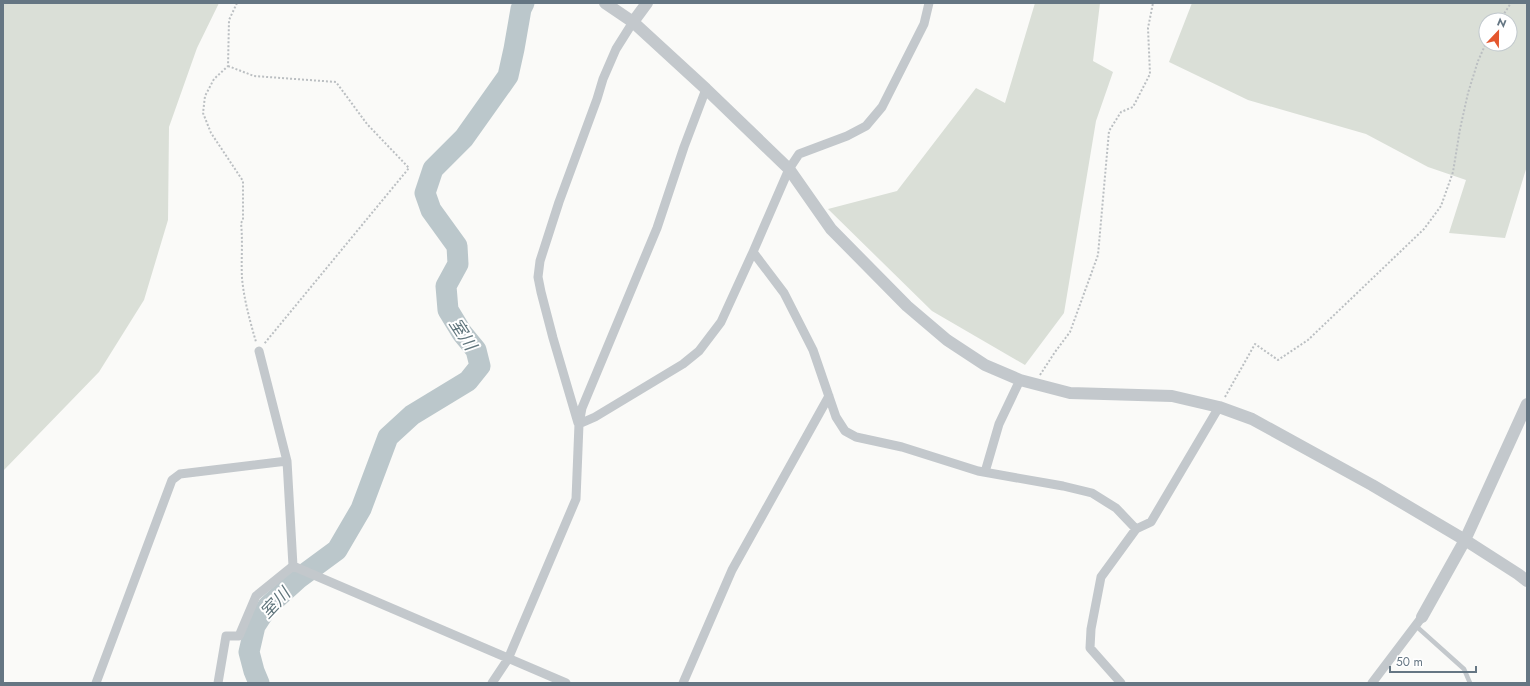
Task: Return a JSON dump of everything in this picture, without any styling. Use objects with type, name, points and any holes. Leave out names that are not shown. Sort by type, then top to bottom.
[{"type":"street","points":[[605,3],[633,22],[706,89],[789,169],[831,229],[907,306],[947,340],[985,365],[1020,380],[1070,393],[1172,396],[1219,406],[1252,419],[1372,485],[1465,540],[1527,581]]},
{"type":"street","points":[[579,424],[555,345],[541,292],[538,277],[540,261],[559,202],[597,100],[603,79],[616,49],[647,3]]},
{"type":"street","points":[[579,424],[595,417],[683,364],[698,351],[721,322],[789,169],[800,154],[846,136],[866,126],[882,107],[924,24],[929,3]]},
{"type":"street","points":[[492,683],[508,659],[576,499],[579,424],[582,408],[657,228],[684,147],[706,89]]},
{"type":"street","points":[[753,252],[784,292],[813,350],[836,417],[845,431],[856,437],[902,447],[978,471],[1092,493],[1116,508],[1136,529]]},
{"type":"street","points":[[259,351],[287,461],[293,566]]},
{"type":"street","points":[[985,472],[1000,424],[1020,380]]},
{"type":"street","points":[[683,683],[732,570],[829,396]]},
{"type":"street","points":[[1372,683],[1419,621],[1465,540],[1527,404]]},
{"type":"street","points":[[1121,683],[1090,648],[1091,629],[1101,577],[1136,529],[1151,522],[1219,406]]},
{"type":"street","points":[[96,683],[172,480],[180,474],[287,461]]},
{"type":"street","points":[[293,566],[566,683]]},
{"type":"street","points":[[218,683],[226,636],[240,636],[256,596],[293,566]]},
{"type":"lane","points":[[1419,621],[1464,669],[1470,683]]},
{"type":"path","points":[[237,3],[229,20],[228,66],[214,79],[205,96],[203,113],[211,132],[243,181],[243,220],[241,223],[243,243],[242,278],[246,308],[259,351]]},
{"type":"path","points":[[1020,380],[1036,381],[1070,332],[1096,262],[1098,255],[1109,131],[1121,112],[1133,107],[1150,74],[1148,28],[1153,3]]},
{"type":"path","points":[[1505,12],[1511,3]]},
{"type":"path","points":[[1219,406],[1256,344],[1278,360],[1308,340],[1424,229],[1441,206],[1453,172],[1460,129],[1468,94],[1482,52]]},
{"type":"path","points":[[228,66],[254,76],[336,82],[367,124],[409,168],[259,351]]},
{"type":"shaded area","points":[[3,3],[219,3],[197,48],[169,127],[168,220],[144,300],[99,372],[3,471]]},
{"type":"shaded area","points":[[1035,3],[1100,3],[1093,61],[1113,72],[1096,121],[1064,313],[1025,365],[932,311],[828,209],[897,191],[976,88],[1005,103]]},
{"type":"shaded area","points":[[1192,3],[1527,3],[1527,166],[1505,238],[1449,233],[1466,180],[1428,167],[1366,134],[1248,100],[1169,62]]},
{"type":"waterway","name":"室川","points":[[259,683],[249,652],[255,626],[268,606],[299,578],[337,550],[361,509],[388,437],[412,415],[468,381],[480,366],[476,350],[462,333],[448,310],[446,286],[458,264],[457,246],[431,210],[425,193],[433,169],[464,138],[508,76],[521,9],[524,3]]}]
